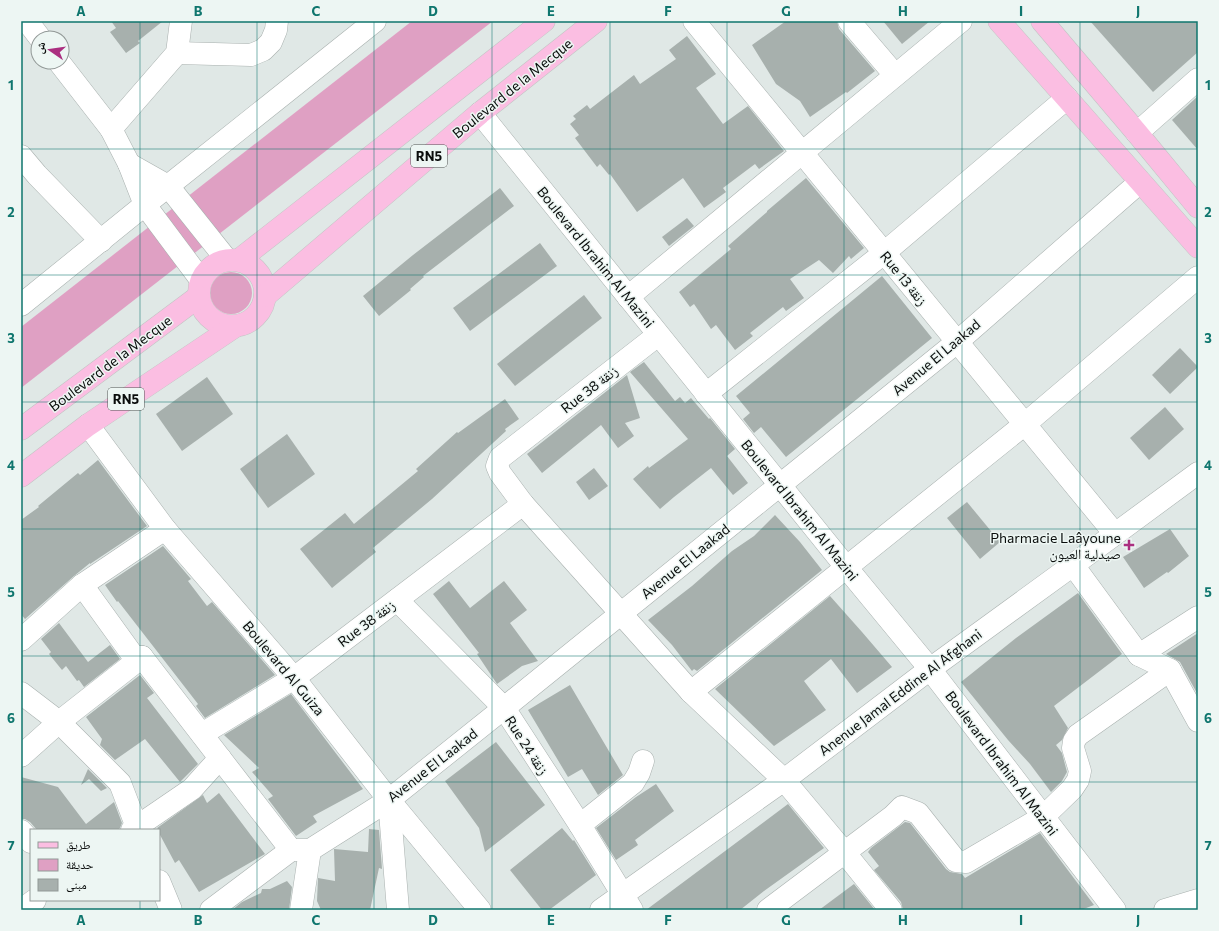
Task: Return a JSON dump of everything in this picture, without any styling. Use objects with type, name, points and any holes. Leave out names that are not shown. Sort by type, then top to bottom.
[{"type":"main road","name":"RN5","points":[[200,289],[207,270],[216,263],[233,260],[544,21]]},
{"type":"main road","name":"Boulevard de la Mecque","points":[[265,296],[480,113],[596,21]]},
{"type":"main road","points":[[999,21],[1198,247]]},
{"type":"main road","points":[[1042,21],[1198,207]]},
{"type":"main road","points":[[233,260],[248,264],[256,270],[262,278],[265,296]]},
{"type":"main road","points":[[200,289],[204,312],[207,316],[214,322],[224,326],[234,327]]},
{"type":"main road","name":"Boulevard de la Mecque","points":[[21,429],[200,289]]},
{"type":"main road","name":"RN5","points":[[21,476],[88,425],[234,327],[243,325],[252,320],[258,314],[263,305],[265,296]]},
{"type":"street","points":[[27,21],[34,30]]},
{"type":"street","points":[[111,129],[177,53],[181,21]]},
{"type":"street","points":[[177,53],[251,55],[263,50],[271,42],[276,30],[277,21]]},
{"type":"street","points":[[21,305],[375,21]]},
{"type":"street","name":"Rue 13 زنقة","points":[[694,21],[1115,534]]},
{"type":"street","points":[[849,21],[895,75]]},
{"type":"street","points":[[628,297],[961,21]]},
{"type":"street","points":[[65,70],[111,129],[129,164],[145,204],[200,289]]},
{"type":"street","points":[[1137,133],[1198,79]]},
{"type":"street","points":[[706,394],[884,253],[1067,98]]},
{"type":"street","name":"Boulevard Ibrahim Al Mazini","points":[[480,113],[658,335],[930,669],[1115,910]]},
{"type":"street","points":[[21,156],[37,175],[101,241]]},
{"type":"street","points":[[129,164],[168,186],[233,260]]},
{"type":"street","name":"Avenue El Laakad","points":[[211,910],[300,850],[389,800],[957,342],[1140,182]]},
{"type":"street","points":[[691,692],[1025,424],[1198,277]]},
{"type":"street","name":"Rue 38 زنقة","points":[[202,734],[294,678],[524,504],[500,473],[497,466],[500,458],[658,335]]},
{"type":"street","name":"Boulevard Al Guiza","points":[[88,425],[165,529],[294,678],[389,800],[480,910]]},
{"type":"street","name":"Anenue Jamal Eddine Al Afghani","points":[[601,910],[628,902],[784,780],[930,669],[1073,566],[1198,473]]},
{"type":"street","points":[[524,504],[691,692],[784,780],[891,910]]},
{"type":"street","points":[[21,640],[82,585],[165,529]]},
{"type":"street","points":[[1073,566],[1139,655],[1170,670],[1198,721]]},
{"type":"street","points":[[82,585],[134,657],[142,657]]},
{"type":"street","name":"Rue 24 زنقة","points":[[396,600],[504,708],[628,902]]},
{"type":"street","points":[[1139,655],[1198,617]]},
{"type":"street","points":[[21,756],[60,722],[142,657]]},
{"type":"street","points":[[142,657],[220,758],[300,850],[301,910]]},
{"type":"street","points":[[768,910],[845,853],[893,816],[902,807],[918,813],[956,861],[966,862],[1043,817],[1072,789],[1078,780],[1080,771],[1074,748],[1074,741],[1078,735],[1170,670]]},
{"type":"street","points":[[21,693],[60,722],[120,783],[136,829],[192,789],[220,758]]},
{"type":"street","points":[[580,825],[633,783],[640,773],[643,761]]},
{"type":"street","points":[[389,800],[398,910]]},
{"type":"street","points":[[21,831],[30,841]]},
{"type":"street","points":[[160,883],[171,910]]},
{"type":"street","points":[[1173,909],[1198,900]]},
{"type":"street","points":[[21,910],[34,901]]},
{"type":"green space","points":[[412,21],[493,21],[21,388],[21,327]]},
{"type":"green space","points":[[227,272],[235,272],[246,278],[252,289],[252,297],[246,308],[235,314],[227,314],[216,308],[210,297],[210,289],[216,278]]},
{"type":"building","points":[[111,21],[163,21],[138,41],[140,43],[126,53],[110,32],[116,28]]},
{"type":"building","points":[[786,21],[837,21],[839,29],[875,71],[847,93],[846,92],[810,117],[800,101],[776,84],[752,45]]},
{"type":"building","points":[[883,21],[930,21],[902,44]]},
{"type":"building","points":[[1090,21],[1198,21],[1198,52],[1153,92]]},
{"type":"building","points":[[687,36],[716,74],[696,88],[723,124],[748,106],[784,151],[759,169],[755,164],[723,188],[726,192],[704,208],[683,178],[637,212],[610,174],[609,175],[600,164],[597,167],[575,138],[579,135],[570,124],[576,119],[573,116],[587,105],[590,109],[634,75],[640,84],[676,59],[669,50]]},
{"type":"building","points":[[1198,96],[1198,150],[1172,120]]},
{"type":"building","points":[[806,178],[864,248],[851,259],[849,256],[833,273],[819,260],[790,279],[804,298],[786,311],[783,307],[750,333],[753,336],[735,350],[716,325],[711,329],[694,304],[690,307],[679,292],[731,249],[728,246]]},
{"type":"building","points":[[500,188],[514,206],[423,276],[424,277],[410,289],[411,290],[379,316],[363,296],[413,255]]},
{"type":"building","points":[[687,218],[694,226],[669,246],[662,237]]},
{"type":"building","points":[[540,243],[557,266],[470,331],[453,308]]},
{"type":"building","points":[[882,276],[932,338],[786,457],[761,427],[754,433],[743,419],[750,413],[736,396]]},
{"type":"building","points":[[584,295],[602,318],[515,386],[497,364]]},
{"type":"building","points":[[1180,348],[1198,367],[1170,394],[1152,375]]},
{"type":"building","points":[[644,362],[675,401],[680,397],[685,403],[691,398],[709,419],[710,418],[735,449],[727,456],[748,483],[733,495],[711,468],[660,509],[633,479],[648,466],[649,468],[688,439],[630,372]]},
{"type":"building","points":[[627,375],[640,418],[625,423],[634,436],[618,448],[601,425],[542,473],[527,454]]},
{"type":"building","points":[[207,377],[233,414],[182,451],[156,414]]},
{"type":"building","points":[[505,399],[519,419],[505,429],[506,431],[432,499],[373,548],[376,552],[332,588],[300,549],[345,513],[354,524],[418,471],[416,469],[457,432],[458,433]]},
{"type":"building","points":[[1165,407],[1184,429],[1149,460],[1130,438]]},
{"type":"building","points":[[287,434],[315,474],[268,508],[240,469]]},
{"type":"building","points":[[98,460],[147,526],[90,563],[25,619],[21,614],[21,520],[39,507],[38,506],[78,473],[80,475]]},
{"type":"building","points":[[594,468],[608,486],[589,500],[576,482]]},
{"type":"building","points":[[967,502],[1000,542],[980,559],[947,518]]},
{"type":"building","points":[[775,515],[800,542],[822,570],[697,671],[694,669],[692,671],[672,645],[648,620],[692,586],[732,551],[754,536]]},
{"type":"building","points":[[1170,529],[1189,556],[1168,573],[1167,572],[1144,588],[1123,557]]},
{"type":"building","points":[[163,546],[191,579],[188,581],[207,606],[212,602],[275,675],[205,718],[196,706],[198,704],[105,585]]},
{"type":"building","points":[[449,581],[470,608],[504,581],[527,610],[510,623],[538,661],[522,666],[497,684],[477,654],[479,653],[433,594]]},
{"type":"building","points":[[1078,593],[1122,654],[1054,706],[1068,728],[1062,740],[1056,745],[1062,753],[1067,772],[1062,781],[1051,792],[1030,764],[1008,740],[961,682],[1016,638]]},
{"type":"building","points":[[830,596],[892,667],[857,693],[831,659],[804,681],[826,710],[774,746],[715,689]]},
{"type":"building","points":[[59,623],[88,662],[110,645],[120,659],[84,687],[79,680],[77,681],[66,666],[62,670],[49,654],[51,652],[41,639]]},
{"type":"building","points":[[1198,633],[1198,695],[1180,662],[1166,654]]},
{"type":"building","points":[[140,675],[154,693],[147,698],[198,764],[180,782],[145,739],[115,760],[100,745],[102,739],[86,717]]},
{"type":"building","points":[[570,685],[623,775],[598,795],[582,769],[568,777],[528,710]]},
{"type":"building","points":[[291,694],[363,789],[313,816],[317,822],[296,836],[268,799],[273,796],[252,772],[259,768],[224,735]]},
{"type":"building","points":[[496,742],[545,805],[485,852],[479,828],[445,781]]},
{"type":"building","points":[[88,769],[107,788],[101,791],[89,779],[81,785]]},
{"type":"building","points":[[21,777],[58,787],[86,824],[114,802],[122,823],[119,829],[36,829],[30,822],[25,819],[21,819]]},
{"type":"building","points":[[656,784],[674,811],[635,840],[638,845],[616,860],[596,828],[636,797]]},
{"type":"building","points":[[219,793],[265,854],[199,892],[179,860],[175,863],[160,835],[160,829],[157,828],[203,795],[207,803]]},
{"type":"building","points":[[788,804],[824,848],[740,910],[646,910]]},
{"type":"building","points":[[905,822],[910,823],[946,869],[950,872],[962,874],[965,878],[1040,833],[1094,905],[1081,910],[903,910],[901,902],[874,870],[879,866],[868,852],[871,848]]},
{"type":"building","points":[[562,828],[573,841],[574,840],[596,875],[549,910],[542,910],[510,870]]},
{"type":"building","points":[[369,829],[379,830],[382,869],[379,868],[370,910],[321,910],[317,901],[318,878],[335,881],[334,849],[368,852]]},
{"type":"building","points":[[287,881],[292,887],[289,910],[232,910],[242,902],[261,893],[262,889],[270,889]]},
{"type":"building","points":[[854,884],[875,910],[819,910]]},
{"type":"place","name":"Pharmacie Laâyoune صيدلية العيون","points":[[1129,545]]}]
